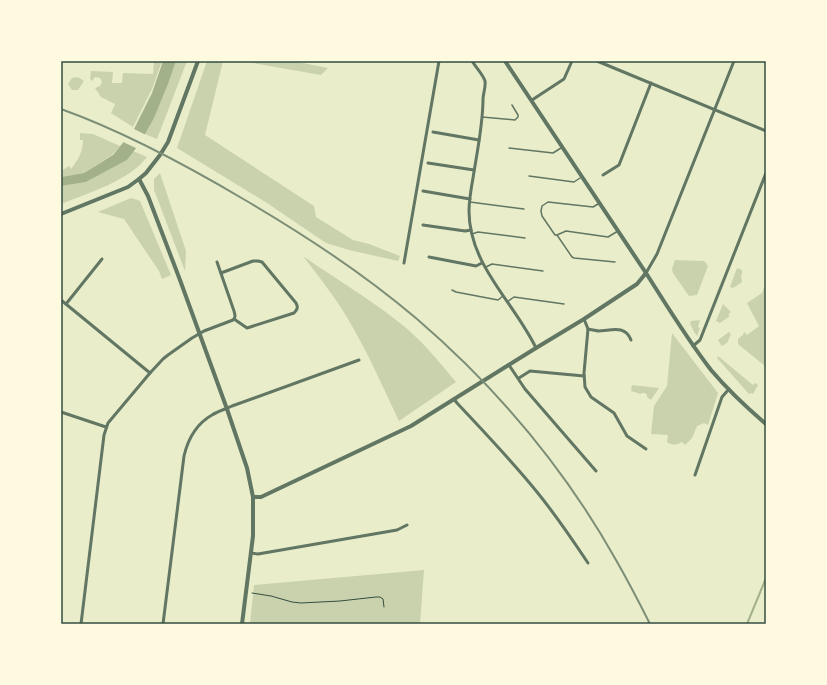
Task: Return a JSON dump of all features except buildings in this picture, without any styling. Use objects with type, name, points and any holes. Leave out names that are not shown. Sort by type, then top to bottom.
[{"type":"street","points":[[61,214],[128,187],[146,173],[160,156],[168,142],[198,61]]},
{"type":"street","points":[[404,263],[439,61]]},
{"type":"street","points":[[472,61],[485,80],[482,117],[469,211],[472,232],[482,263],[530,336],[536,348]]},
{"type":"street","points":[[505,61],[693,346],[729,390],[766,424]]},
{"type":"street","points":[[532,100],[564,80],[572,61]]},
{"type":"street","points":[[597,61],[766,131]]},
{"type":"street","points":[[253,497],[261,496],[411,426],[584,319],[637,284],[646,273],[658,251],[734,61]]},
{"type":"street","points":[[603,175],[619,165],[651,83]]},
{"type":"street","points":[[433,132],[479,140]]},
{"type":"street","points":[[428,163],[474,170]]},
{"type":"street","points":[[693,346],[700,340],[766,173]]},
{"type":"street","points":[[139,179],[148,196],[248,468],[253,497],[253,536],[242,624]]},
{"type":"street","points":[[423,191],[470,201]]},
{"type":"street","points":[[423,225],[472,232]]},
{"type":"street","points":[[429,257],[476,266],[482,263]]},
{"type":"street","points":[[66,304],[102,259]]},
{"type":"street","points":[[221,273],[253,261],[262,262],[298,307],[294,313],[247,328],[234,319]]},
{"type":"street","points":[[216,262],[234,311],[234,319]]},
{"type":"street","points":[[61,300],[150,373]]},
{"type":"street","points":[[81,624],[104,434],[108,423],[150,373],[168,355],[192,338],[234,319]]},
{"type":"street","points":[[584,319],[588,329],[584,376],[585,388],[592,396],[614,413],[627,436],[646,450]]},
{"type":"street","points":[[588,329],[598,331],[614,328],[618,329],[630,336],[630,340]]},
{"type":"street","points":[[162,624],[184,456],[187,443],[191,435],[212,415],[227,408],[359,360]]},
{"type":"street","points":[[509,365],[525,388],[596,471]]},
{"type":"street","points":[[518,378],[530,371],[584,376]]},
{"type":"street","points":[[695,475],[722,397],[729,390]]},
{"type":"street","points":[[454,399],[537,492],[560,521],[588,563]]},
{"type":"street","points":[[61,412],[106,427]]},
{"type":"street","points":[[251,553],[258,554],[397,530],[407,525]]},
{"type":"lane","points":[[482,117],[515,120],[518,115],[512,105]]},
{"type":"lane","points":[[509,148],[553,153],[562,147]]},
{"type":"lane","points":[[529,176],[574,182],[582,177]]},
{"type":"lane","points":[[470,201],[524,209]]},
{"type":"lane","points":[[600,203],[593,207],[548,202],[542,206],[541,214],[572,257],[615,262]]},
{"type":"lane","points":[[557,235],[566,231],[608,237],[618,231]]},
{"type":"lane","points":[[472,232],[525,238]]},
{"type":"lane","points":[[485,268],[492,264],[543,271]]},
{"type":"lane","points":[[452,290],[498,300],[504,296]]},
{"type":"lane","points":[[507,302],[514,297],[564,304]]},
{"type":"path","points":[[246,592],[301,603],[380,597],[383,599],[384,607]]},
{"type":"shaded area","points":[[154,61],[162,61],[152,89],[133,127],[111,113],[115,104],[101,97],[95,88],[100,86],[102,82],[100,78],[95,77],[92,81],[90,79],[91,71],[113,72],[112,83],[122,83],[123,73],[153,74]]},
{"type":"shaded area","points":[[163,61],[176,61],[154,118],[140,143],[127,160],[86,182],[61,186],[61,177],[84,173],[113,155],[134,129],[152,93]]},
{"type":"shaded area","points":[[176,61],[187,61],[157,139],[145,134],[166,89]]},
{"type":"shaded area","points":[[207,61],[223,61],[205,135],[314,206],[316,217],[353,240],[369,244],[400,256],[398,261],[349,250],[326,243],[267,203],[177,148]]},
{"type":"shaded area","points":[[242,61],[293,61],[328,68],[321,75]]},
{"type":"shaded area","points":[[78,77],[84,81],[78,90],[72,90],[68,84],[72,78]]},
{"type":"shaded area","points":[[80,133],[93,134],[120,146],[112,155],[84,173],[61,177],[61,171],[69,166],[71,169],[80,156],[83,140],[80,140]]},
{"type":"shaded area","points":[[133,151],[147,157],[130,173],[95,191],[61,204],[61,186],[86,182],[127,160]]},
{"type":"shaded area","points":[[160,173],[186,251],[185,271],[154,190],[154,179]]},
{"type":"shaded area","points":[[131,198],[140,201],[171,275],[162,279],[159,271],[124,219],[98,212]]},
{"type":"shaded area","points":[[303,256],[394,318],[426,347],[456,382],[399,421],[355,331],[332,295]]},
{"type":"shaded area","points":[[675,260],[704,261],[708,266],[697,295],[689,296],[673,273],[672,269]]},
{"type":"shaded area","points":[[737,268],[742,270],[742,282],[733,288],[730,287]]},
{"type":"shaded area","points":[[766,282],[766,367],[738,344],[738,339],[745,332],[747,335],[759,326],[747,303],[762,293]]},
{"type":"shaded area","points":[[723,304],[731,312],[728,315],[730,316],[720,323],[716,321]]},
{"type":"shaded area","points":[[700,320],[698,327],[700,328],[697,336],[690,323],[691,321]]},
{"type":"shaded area","points":[[729,332],[731,335],[728,342],[722,346],[718,340]]},
{"type":"shaded area","points":[[672,333],[718,393],[708,425],[704,423],[697,426],[692,438],[685,445],[682,442],[675,445],[667,442],[668,435],[651,434],[654,406],[667,386]]},
{"type":"shaded area","points":[[718,356],[753,385],[755,383],[758,385],[753,394],[749,394],[717,358]]},
{"type":"shaded area","points":[[632,385],[659,388],[651,400],[645,393],[641,394],[631,391]]},
{"type":"shaded area","points":[[424,570],[420,624],[250,624],[254,585]]},
{"type":"pier","points":[[132,128],[146,135],[138,149],[121,141]]},
{"type":"waterway","points":[[747,624],[766,578]]},
{"type":"railway","points":[[61,109],[108,128],[155,150],[245,200],[334,256],[376,286],[417,319],[446,345],[501,401],[551,462],[596,526],[625,576],[650,624]]}]
